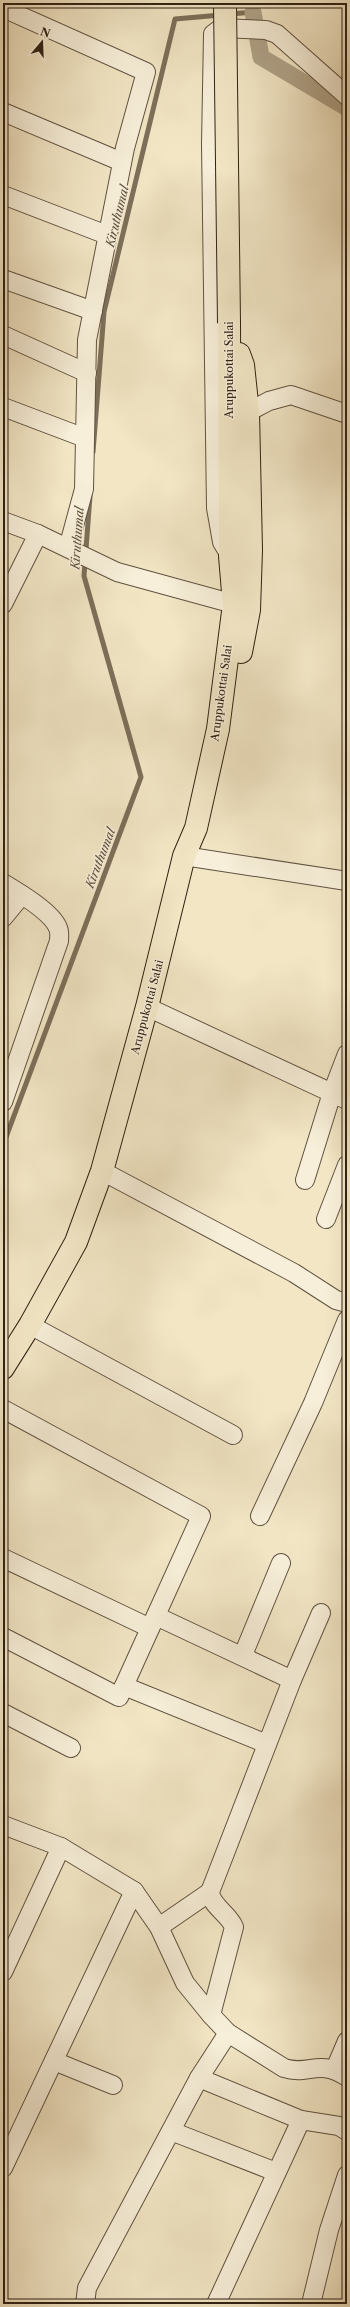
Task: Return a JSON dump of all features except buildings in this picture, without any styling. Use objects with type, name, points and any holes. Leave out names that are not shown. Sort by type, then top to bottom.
[{"type":"main road","name":"Aruppukottai Salai","points":[[3,1368],[30,1325],[76,1242],[102,1171],[147,1007],[184,856],[196,828],[218,729],[234,604],[230,556],[226,3]]},
{"type":"main road","points":[[196,828],[219,775],[229,739],[249,610],[251,550],[248,412],[243,365],[229,323]]},
{"type":"street","points":[[3,8],[146,72],[122,162],[106,235],[87,340],[84,488],[68,548]]},
{"type":"street","points":[[230,556],[222,542],[216,508],[212,168],[213,34],[221,28],[266,30],[277,34],[347,96]]},
{"type":"street","points":[[3,112],[122,162]]},
{"type":"street","points":[[3,195],[106,235]]},
{"type":"street","points":[[3,279],[93,311]]},
{"type":"street","points":[[3,335],[87,374]]},
{"type":"street","points":[[248,412],[269,401],[291,395],[347,414]]},
{"type":"street","points":[[3,407],[43,424],[85,438]]},
{"type":"street","points":[[3,521],[38,534],[117,572],[234,604]]},
{"type":"street","points":[[3,604],[38,534]]},
{"type":"street","points":[[184,856],[347,881]]},
{"type":"street","points":[[3,883],[22,895],[54,920],[59,930],[59,941],[3,1102]]},
{"type":"street","points":[[3,918],[22,895]]},
{"type":"street","points":[[147,1007],[339,1097]]},
{"type":"street","points":[[305,1180],[339,1097],[347,1054]]},
{"type":"street","points":[[326,1219],[347,1164]]},
{"type":"street","points":[[102,1171],[294,1273],[336,1300],[347,1303]]},
{"type":"street","points":[[260,1516],[313,1403],[347,1320]]},
{"type":"street","points":[[30,1325],[234,1435]]},
{"type":"street","points":[[3,1409],[201,1516],[119,1697],[3,1637]]},
{"type":"street","points":[[3,1558],[153,1622],[243,1655],[292,1680]]},
{"type":"street","points":[[243,1655],[281,1563]]},
{"type":"street","points":[[159,1927],[210,1892],[292,1680],[321,1613]]},
{"type":"street","points":[[124,1686],[267,1744]]},
{"type":"street","points":[[3,1713],[71,1748]]},
{"type":"street","points":[[3,1825],[61,1847],[134,1891],[159,1927],[184,1983],[228,2033],[284,2068],[291,2070],[316,2067],[341,2073],[347,2041]]},
{"type":"street","points":[[3,1972],[61,1847]]},
{"type":"street","points":[[3,2168],[134,1891]]},
{"type":"street","points":[[210,1892],[213,1900],[232,1920],[234,1927],[211,2015]]},
{"type":"street","points":[[85,2304],[87,2288],[199,2078],[228,2033]]},
{"type":"street","points":[[54,2061],[113,2085]]},
{"type":"street","points":[[199,2078],[301,2120],[339,2126],[347,2131]]},
{"type":"street","points":[[216,2304],[301,2120]]},
{"type":"street","points":[[171,2131],[276,2172]]},
{"type":"street","points":[[311,2304],[329,2230],[347,2174]]},
{"type":"waterway","name":"Kiruthumal","points":[[231,14],[253,12],[254,3]]},
{"type":"waterway","points":[[253,12],[261,57],[347,108]]},
{"type":"waterway","name":"Kiruthumal","points":[[93,452],[104,312],[175,19],[221,15]]},
{"type":"waterway","name":"Kiruthumal","points":[[3,1145],[141,777],[84,576],[90,496]]}]
